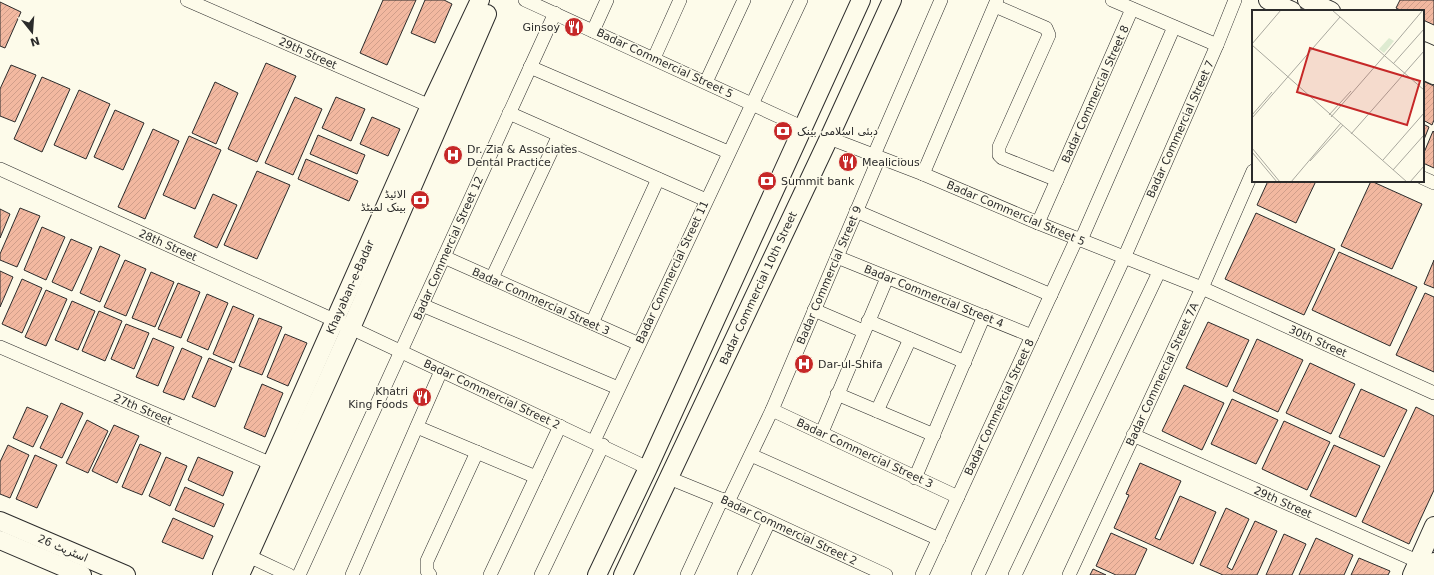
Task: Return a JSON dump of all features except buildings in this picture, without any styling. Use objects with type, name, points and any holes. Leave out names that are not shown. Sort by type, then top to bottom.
[{"type":"main road","name":"Khayaban-e-Badar","points":[[343,325],[430,106],[480,0]]},
{"type":"main road","name":"Khayaban-e-Badar","points":[[222,575],[242,552],[343,325],[492,0]]},
{"type":"main road","points":[[597,575],[648,468],[861,0]]},
{"type":"main road","name":"Badar Commercial 10th Street","points":[[623,575],[829,138],[892,0]]},
{"type":"main road","points":[[1268,0],[1290,10]]},
{"type":"main road","points":[[1307,0],[1327,10]]},
{"type":"main road","points":[[1424,51],[1434,56]]},
{"type":"main road","points":[[1424,70],[1434,75]]},
{"type":"main road","name":"اسٹریٹ 26","points":[[0,521],[126,575]]},
{"type":"main road","points":[[1426,568],[1434,526]]},
{"type":"main road","name":"اسٹریٹ 26","points":[[0,540],[82,575]]},
{"type":"main road","name":"Khayaban-e-Badar","points":[[240,575],[242,552]]},
{"type":"street","name":"29th Street","points":[[187,0],[430,106]]},
{"type":"street","name":"Badar Commercial Street 5","points":[[525,0],[553,8],[593,31],[804,128]]},
{"type":"street","points":[[593,31],[607,0]]},
{"type":"street","points":[[654,58],[680,0]]},
{"type":"street","points":[[706,82],[744,0]]},
{"type":"street","name":"Badar Commercial Street 11","points":[[541,575],[598,443],[618,388],[751,103],[801,0]]},
{"type":"street","name":"Badar Commercial Street 9","points":[[687,575],[725,501],[751,455],[772,410],[856,211],[876,156],[941,0]]},
{"type":"street","points":[[1112,0],[1217,44]]},
{"type":"street","name":"Badar Commercial Street 7","points":[[978,575],[1124,258],[1235,0]]},
{"type":"street","points":[[923,174],[996,3],[1046,28],[1049,35],[999,147],[999,155],[1002,158],[1057,180]]},
{"type":"street","name":"Badar Commercial Street 12","points":[[299,575],[530,67],[553,8]]},
{"type":"street","name":"Badar Commercial Street 8","points":[[1038,222],[1132,9]]},
{"type":"street","name":"Badar Commercial Street 8","points":[[922,575],[1051,295],[1079,239],[1174,27]]},
{"type":"street","points":[[530,67],[728,152]]},
{"type":"street","points":[[509,113],[706,200]]},
{"type":"street","points":[[492,278],[560,136]]},
{"type":"street","name":"Badar Commercial Street 5","points":[[829,138],[923,174],[1124,258],[1202,288]]},
{"type":"street","name":"28th Street","points":[[0,169],[343,325]]},
{"type":"street","name":"Badar Commercial Street 7A","points":[[1069,575],[1202,288],[1252,173]]},
{"type":"street","points":[[1424,178],[1434,183]]},
{"type":"street","points":[[592,323],[658,179]]},
{"type":"street","points":[[856,211],[1051,295]]},
{"type":"street","name":"Badar Commercial Street 3","points":[[444,257],[639,344]]},
{"type":"street","name":"Badar Commercial Street 4","points":[[837,257],[1032,336]]},
{"type":"street","points":[[1016,575],[1159,272]]},
{"type":"street","points":[[822,432],[887,278]]},
{"type":"street","name":"30th Street","points":[[1202,288],[1434,393]]},
{"type":"street","points":[[422,305],[618,388]]},
{"type":"street","points":[[814,310],[910,339],[965,362]]},
{"type":"street","points":[[915,478],[984,316]]},
{"type":"street","name":"Badar Commercial Street 2","points":[[343,325],[598,443],[648,468]]},
{"type":"street","points":[[877,411],[910,339]]},
{"type":"street","name":"27th Street","points":[[0,347],[279,467]]},
{"type":"street","points":[[352,575],[441,371]]},
{"type":"street","points":[[837,394],[934,435]]},
{"type":"street","name":"Badar Commercial Street 3","points":[[772,410],[822,432],[915,478],[958,497]]},
{"type":"street","points":[[490,575],[560,426]]},
{"type":"street","points":[[417,427],[536,477]]},
{"type":"street","name":"29th Street","points":[[1133,435],[1426,568]]},
{"type":"street","points":[[430,575],[427,571],[427,561],[477,452]]},
{"type":"street","points":[[751,455],[939,539]]},
{"type":"street","name":"Badar Commercial Street 2","points":[[669,478],[725,501],[883,574]]},
{"type":"street","points":[[744,575],[769,522]]},
{"type":"street","points":[[242,552],[289,575]]},
{"type":"place","name":"Ginsoy","points":[[574,27]]},
{"type":"place","name":"دبئی اسلامی بینک","points":[[783,131]]},
{"type":"place","name":"Dr. Zia & Associates Dental Practice","points":[[453,155]]},
{"type":"place","name":"Mealicious","points":[[848,162]]},
{"type":"place","name":"Summit bank","points":[[767,181]]},
{"type":"place","name":"الائیڈ بینک لمیٹڈ","points":[[420,200]]},
{"type":"place","name":"Dar-ul-Shifa","points":[[804,364]]},
{"type":"place","name":"Khatri King Foods","points":[[422,397]]}]
